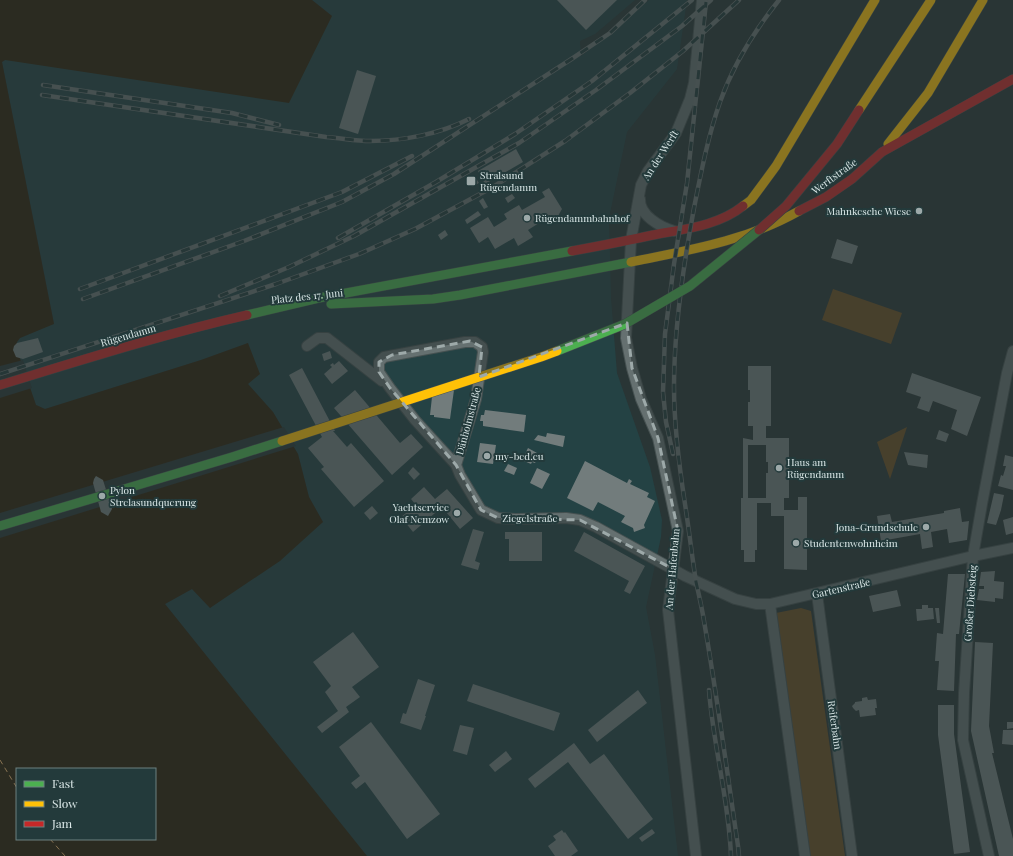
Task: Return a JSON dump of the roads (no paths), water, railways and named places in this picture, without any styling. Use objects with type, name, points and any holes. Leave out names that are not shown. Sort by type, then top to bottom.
[{"type":"main road","points":[[631,240],[690,228],[720,220],[736,212],[751,200],[776,166],[875,0]]},
{"type":"main road","points":[[0,526],[232,457],[541,357],[625,324],[690,286],[752,237],[786,206],[837,144],[931,0]]},
{"type":"main road","points":[[882,152],[928,93],[983,0]]},
{"type":"main road","name":"Werftstraße","points":[[630,262],[725,242],[778,223],[826,198],[852,179],[882,152],[1013,79]]},
{"type":"main road","name":"Platz des 17. Juni","points":[[263,311],[319,298],[631,240]]},
{"type":"main road","name":"Platz des 17. Juni","points":[[263,311],[349,302],[433,298],[550,278],[630,262]]},
{"type":"main road","name":"Rügendamm","points":[[0,385],[206,324],[263,311]]},
{"type":"street","name":"An der Werft","points":[[631,240],[641,185],[648,171],[676,133],[690,99],[694,83],[702,0]]},
{"type":"street","points":[[641,185],[640,202],[643,211],[659,225],[676,231]]},
{"type":"street","name":"An der Hafenbahn","points":[[631,240],[626,338],[632,368],[641,399],[658,438],[678,531],[668,610],[696,856]]},
{"type":"street","name":"Ziegelstraße","points":[[307,346],[318,338],[327,338],[390,388]]},
{"type":"street","name":"Ziegelstraße","points":[[464,342],[384,357],[379,362],[379,372],[415,420],[456,466],[460,476],[481,510],[498,518],[566,518],[580,520],[596,526],[673,569]]},
{"type":"street","name":"Dänholmstraße","points":[[456,466],[476,399],[483,352],[482,347],[475,342],[464,342]]},
{"type":"street","name":"Großer Diebsteig","points":[[990,856],[963,740],[964,693],[973,556],[1007,373],[1013,351]]},
{"type":"street","name":"Gartenstraße","points":[[673,569],[696,582],[735,599],[756,604],[770,604],[1013,548]]},
{"type":"street","name":"Reiferbahn","points":[[817,594],[852,856]]},
{"type":"street","points":[[770,604],[805,856]]},
{"type":"railway","points":[[83,299],[244,241],[342,202],[394,174],[573,58],[610,33],[645,0]]},
{"type":"railway","points":[[338,238],[436,182],[515,134],[592,81],[692,0]]},
{"type":"railway","points":[[220,296],[289,267],[354,236],[519,143],[596,90],[682,26],[711,0]]},
{"type":"railway","points":[[0,374],[276,284],[359,254],[415,229],[493,187],[565,141],[630,93],[683,51],[739,0]]},
{"type":"railway","points":[[739,856],[718,705],[696,582],[677,446],[674,365],[677,320],[686,252],[699,181],[712,128],[725,88],[738,61],[761,23],[779,0]]},
{"type":"railway","points":[[673,454],[666,422],[663,392],[665,334],[687,183],[706,2]]},
{"type":"railway","points":[[43,85],[232,113],[279,125]]},
{"type":"railway","points":[[42,95],[326,137],[365,141],[395,140],[421,136],[446,129],[469,119]]},
{"type":"railway","points":[[80,289],[342,192],[412,156]]},
{"type":"railway","points":[[709,690],[730,835],[731,856]]},
{"type":"place","name":"Stralsund Rügendamm","points":[[471,181]]},
{"type":"place","name":"Mahnkesche Wiese","points":[[919,211]]},
{"type":"place","name":"Rügendammbahnhof","points":[[527,218]]},
{"type":"place","name":"my-bed.eu","points":[[487,456]]},
{"type":"place","name":"Haus am Rügendamm","points":[[779,468]]},
{"type":"place","name":"Pylon Strelasundquerung","points":[[102,496]]},
{"type":"place","name":"Yachtservice Olaf Nemzow","points":[[457,513]]},
{"type":"place","name":"Jona-Grundschule","points":[[926,527]]},
{"type":"place","name":"Studentenwohnheim","points":[[796,543]]}]
